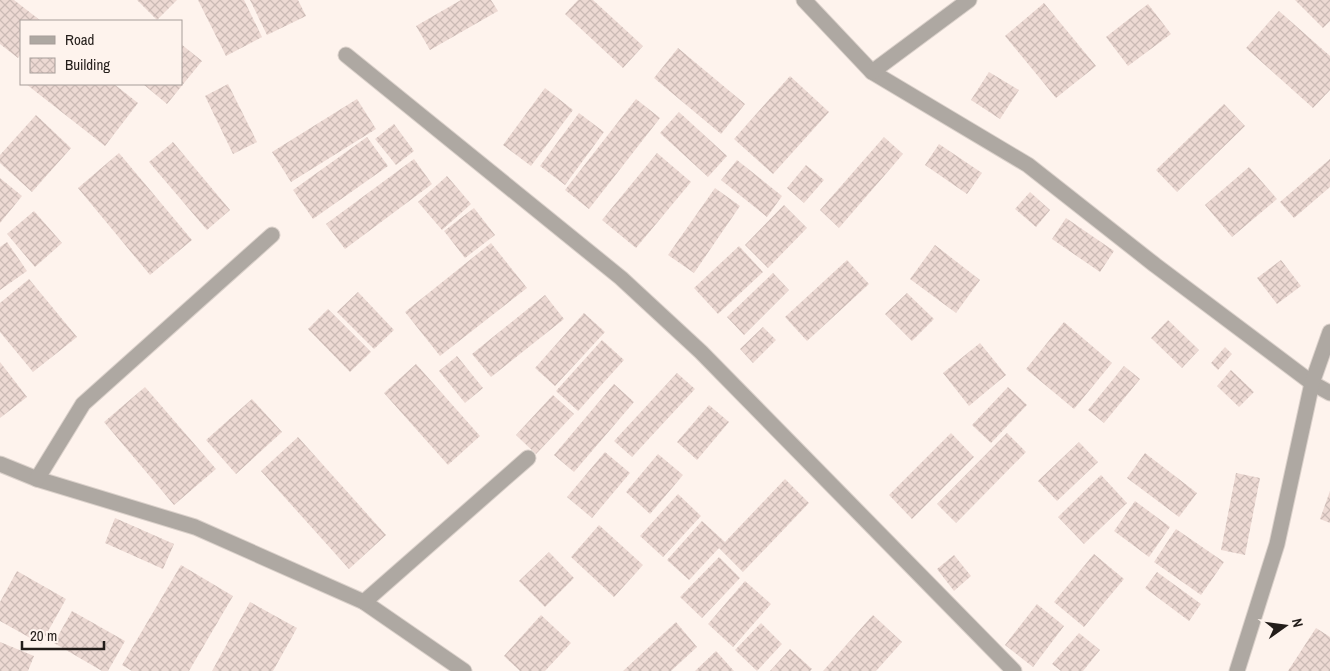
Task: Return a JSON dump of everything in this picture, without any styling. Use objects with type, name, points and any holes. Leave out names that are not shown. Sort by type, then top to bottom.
[{"type":"street","points":[[804,0],[872,72],[1028,165],[1155,265],[1312,383],[1330,393]]},
{"type":"street","points":[[872,72],[969,0]]},
{"type":"street","points":[[346,55],[621,278],[672,325],[701,352],[1014,671]]},
{"type":"street","points":[[37,478],[83,404],[272,235]]},
{"type":"street","points":[[1237,671],[1277,544],[1312,383],[1330,332]]},
{"type":"street","points":[[364,602],[528,458]]},
{"type":"street","points":[[0,464],[37,478],[195,527],[364,602],[464,671]]},
{"type":"building","points":[[0,0],[14,0],[40,20],[20,20],[20,55],[18,58],[0,44]]},
{"type":"building","points":[[137,0],[177,0],[157,20]]},
{"type":"building","points":[[198,0],[244,0],[262,37],[226,56]]},
{"type":"building","points":[[250,0],[298,0],[306,16],[267,35]]},
{"type":"building","points":[[461,0],[491,0],[498,11],[430,50],[416,26]]},
{"type":"building","points":[[578,0],[593,0],[643,46],[623,68],[565,14]]},
{"type":"building","points":[[1295,0],[1330,0],[1330,21],[1323,28]]},
{"type":"building","points":[[1044,3],[1096,66],[1056,98],[1005,36]]},
{"type":"building","points":[[1148,4],[1171,34],[1128,66],[1106,37]]},
{"type":"building","points":[[1279,11],[1330,56],[1330,90],[1313,108],[1246,48]]},
{"type":"building","points":[[182,45],[202,61],[167,104],[144,85],[182,85]]},
{"type":"building","points":[[678,48],[745,104],[721,134],[654,78]]},
{"type":"building","points":[[989,72],[1019,90],[1000,119],[971,100]]},
{"type":"building","points":[[790,76],[829,112],[773,174],[734,139]]},
{"type":"building","points":[[228,84],[257,142],[233,154],[205,96]]},
{"type":"building","points":[[27,85],[115,85],[138,103],[105,146]]},
{"type":"building","points":[[545,88],[573,110],[531,166],[503,145]]},
{"type":"building","points":[[357,99],[376,129],[291,182],[272,152]]},
{"type":"building","points":[[636,99],[660,118],[589,209],[565,190]]},
{"type":"building","points":[[1224,104],[1245,126],[1177,192],[1156,170]]},
{"type":"building","points":[[679,112],[727,156],[708,177],[660,133]]},
{"type":"building","points":[[579,113],[604,132],[565,185],[540,166]]},
{"type":"building","points":[[36,115],[71,148],[32,192],[0,163],[0,155]]},
{"type":"building","points":[[394,124],[414,151],[396,165],[375,139]]},
{"type":"building","points":[[367,137],[388,166],[313,219],[293,190]]},
{"type":"building","points":[[884,137],[903,154],[839,228],[820,210]]},
{"type":"building","points":[[173,142],[230,210],[207,230],[149,162]]},
{"type":"building","points":[[939,144],[982,173],[967,194],[925,165]]},
{"type":"building","points":[[119,153],[192,240],[150,275],[78,188]]},
{"type":"building","points":[[657,153],[691,182],[636,248],[602,220]]},
{"type":"building","points":[[414,159],[432,184],[345,249],[326,224]]},
{"type":"building","points":[[1330,159],[1330,187],[1294,218],[1280,202]]},
{"type":"building","points":[[737,160],[782,196],[767,217],[721,180]]},
{"type":"building","points":[[806,165],[824,180],[804,203],[787,188]]},
{"type":"building","points":[[1249,167],[1277,199],[1232,237],[1205,205]]},
{"type":"building","points":[[447,176],[471,204],[442,230],[418,202]]},
{"type":"building","points":[[0,178],[22,196],[0,223]]},
{"type":"building","points":[[715,188],[740,206],[694,273],[668,255]]},
{"type":"building","points":[[1030,192],[1050,210],[1036,227],[1015,209]]},
{"type":"building","points":[[784,205],[807,228],[768,268],[745,245]]},
{"type":"building","points":[[474,208],[495,235],[465,258],[444,231]]},
{"type":"building","points":[[34,211],[62,243],[35,267],[7,234]]},
{"type":"building","points":[[1066,218],[1114,251],[1100,272],[1052,239]]},
{"type":"building","points":[[7,242],[27,271],[0,290],[0,247]]},
{"type":"building","points":[[491,243],[527,288],[440,356],[405,312]]},
{"type":"building","points":[[935,245],[980,280],[956,313],[910,279]]},
{"type":"building","points":[[739,246],[763,272],[718,314],[694,288]]},
{"type":"building","points":[[847,260],[869,284],[807,341],[785,317]]},
{"type":"building","points":[[1281,260],[1301,286],[1277,304],[1257,278]]},
{"type":"building","points":[[773,273],[789,290],[744,335],[727,317]]},
{"type":"building","points":[[29,279],[77,337],[33,372],[0,332],[0,303]]},
{"type":"building","points":[[358,292],[394,330],[374,349],[337,312]]},
{"type":"building","points":[[907,293],[934,319],[912,341],[885,314]]},
{"type":"building","points":[[545,295],[564,319],[491,377],[472,354]]},
{"type":"building","points":[[328,309],[371,352],[350,372],[308,329]]},
{"type":"building","points":[[584,313],[605,332],[555,386],[535,368]]},
{"type":"building","points":[[1168,320],[1199,350],[1182,368],[1151,338]]},
{"type":"building","points":[[1064,322],[1112,363],[1074,409],[1026,369]]},
{"type":"building","points":[[763,327],[776,340],[753,363],[740,349]]},
{"type":"building","points":[[602,340],[624,360],[578,411],[556,391]]},
{"type":"building","points":[[980,343],[1006,375],[969,406],[943,373]]},
{"type":"building","points":[[1225,347],[1232,354],[1218,370],[1211,363]]},
{"type":"building","points":[[457,356],[483,388],[465,403],[439,371]]},
{"type":"building","points":[[0,362],[27,397],[0,418]]},
{"type":"building","points":[[416,364],[480,436],[448,465],[384,393]]},
{"type":"building","points":[[1124,366],[1140,379],[1104,423],[1088,410]]},
{"type":"building","points":[[1231,370],[1254,392],[1239,407],[1217,386]]},
{"type":"building","points":[[677,373],[695,389],[632,457],[614,441]]},
{"type":"building","points":[[614,384],[634,402],[574,472],[554,455]]},
{"type":"building","points":[[145,387],[216,469],[174,505],[104,422]]},
{"type":"building","points":[[1008,387],[1027,405],[991,443],[972,425]]},
{"type":"building","points":[[553,395],[574,414],[536,454],[516,435]]},
{"type":"building","points":[[252,399],[282,432],[236,474],[206,440]]},
{"type":"building","points":[[709,405],[729,422],[697,460],[677,442]]},
{"type":"building","points":[[951,433],[974,457],[912,519],[889,495]]},
{"type":"building","points":[[1007,433],[1026,452],[956,523],[937,504]]},
{"type":"building","points":[[298,437],[386,535],[349,569],[261,471]]},
{"type":"building","points":[[1079,442],[1098,462],[1057,501],[1038,481]]},
{"type":"building","points":[[605,452],[630,473],[592,518],[567,497]]},
{"type":"building","points":[[1145,453],[1197,493],[1179,517],[1127,478]]},
{"type":"building","points":[[658,454],[683,475],[650,514],[626,492]]},
{"type":"building","points":[[1236,473],[1260,478],[1245,555],[1221,550]]},
{"type":"building","points":[[1101,475],[1127,503],[1084,544],[1058,517]]},
{"type":"building","points":[[785,479],[809,503],[743,572],[719,548],[689,580],[667,560],[702,521],[725,542]]},
{"type":"building","points":[[1330,491],[1330,523],[1320,519]]},
{"type":"building","points":[[678,494],[701,516],[663,557],[640,536]]},
{"type":"building","points":[[1135,501],[1170,527],[1149,557],[1114,531]]},
{"type":"building","points":[[115,518],[174,544],[163,569],[105,543]]},
{"type":"building","points":[[599,525],[643,565],[614,597],[571,557]]},
{"type":"building","points":[[1176,529],[1224,562],[1201,595],[1154,562]]},
{"type":"building","points":[[549,552],[574,578],[545,607],[519,581]]},
{"type":"building","points":[[1094,554],[1124,579],[1084,627],[1054,602]]},
{"type":"building","points":[[954,555],[971,576],[954,591],[937,569]]},
{"type":"building","points":[[719,557],[740,578],[702,618],[680,597]]},
{"type":"building","points":[[181,565],[233,596],[189,671],[132,671],[122,665]]},
{"type":"building","points":[[17,571],[66,599],[41,644],[0,621],[0,602]]},
{"type":"building","points":[[1157,572],[1201,604],[1189,621],[1145,588]]},
{"type":"building","points":[[745,581],[771,604],[733,647],[708,624]]},
{"type":"building","points":[[250,602],[297,628],[273,671],[212,671]]},
{"type":"building","points":[[1037,604],[1064,626],[1033,667],[1005,645]]},
{"type":"building","points":[[72,611],[125,641],[108,671],[102,671],[54,643]]},
{"type":"building","points":[[541,615],[571,643],[545,671],[520,671],[504,656]]},
{"type":"building","points":[[873,615],[902,642],[876,671],[823,671]]},
{"type":"building","points":[[676,622],[697,647],[671,671],[623,671]]},
{"type":"building","points":[[761,623],[782,644],[757,671],[735,650]]},
{"type":"building","points":[[1316,628],[1330,637],[1330,671],[1288,671]]},
{"type":"building","points":[[1079,633],[1100,650],[1083,671],[1061,671],[1052,664]]},
{"type":"building","points":[[0,642],[34,656],[28,671],[0,671]]},
{"type":"building","points":[[790,649],[812,669],[810,671],[770,671]]},
{"type":"building","points":[[716,651],[734,671],[695,671]]}]
